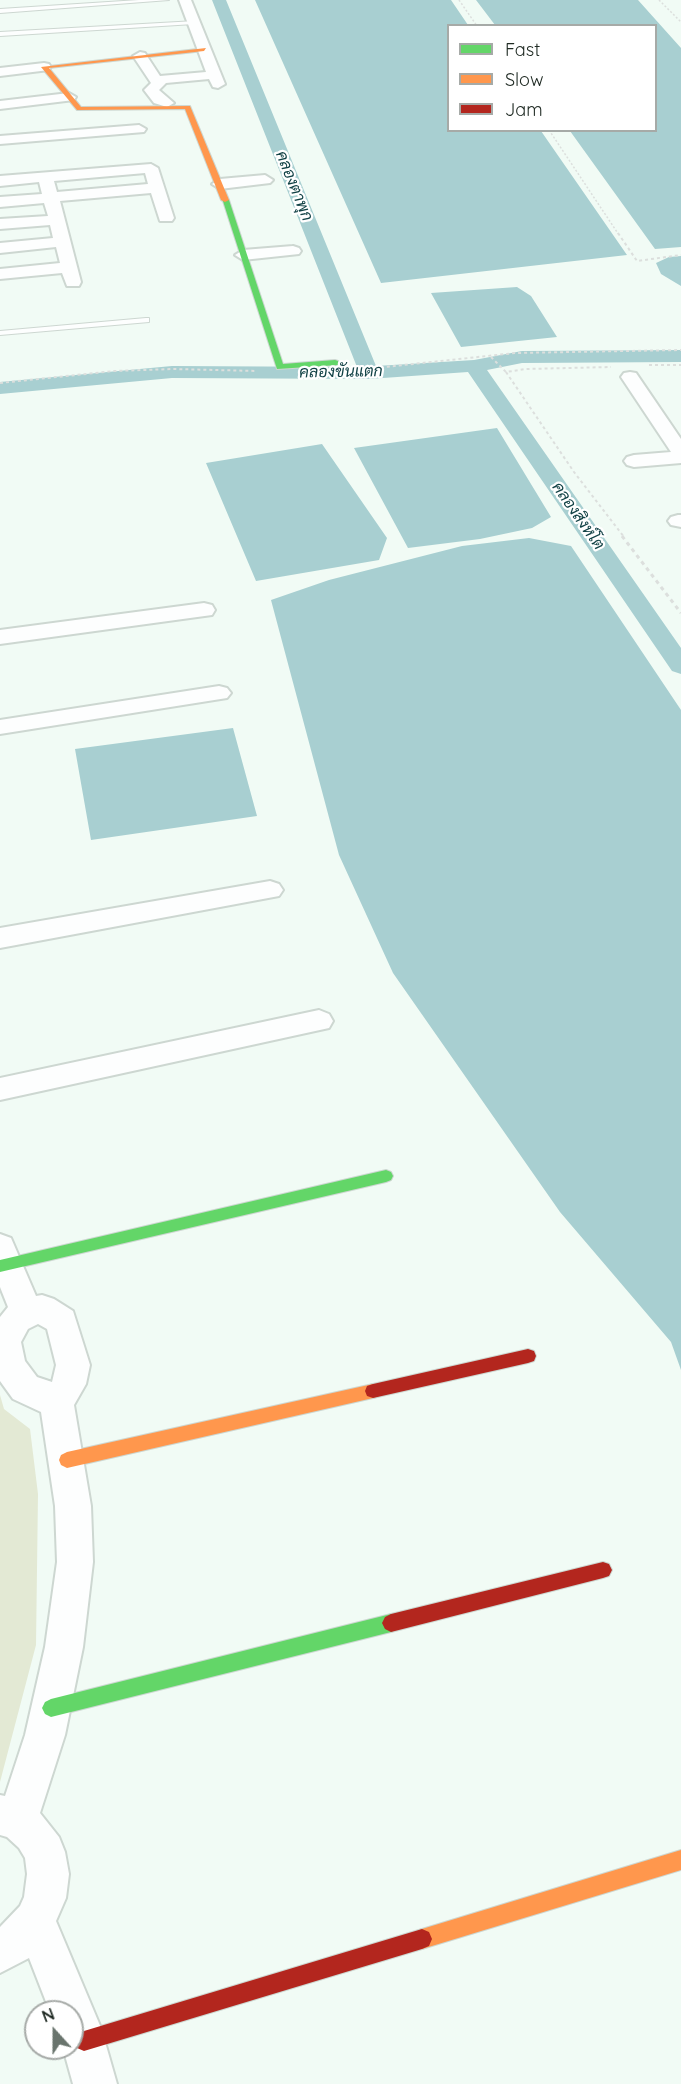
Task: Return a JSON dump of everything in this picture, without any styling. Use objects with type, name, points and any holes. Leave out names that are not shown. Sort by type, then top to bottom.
[{"type":"street","points":[[140,56],[156,80],[216,80],[185,0]]},
{"type":"street","points":[[0,72],[204,49]]},
{"type":"street","points":[[44,68],[79,109],[188,107],[220,184],[280,367],[335,363]]},
{"type":"street","points":[[163,79],[151,90],[159,100],[167,103]]},
{"type":"street","points":[[0,105],[69,97]]},
{"type":"street","points":[[0,140],[24,149],[141,134],[166,218]]},
{"type":"street","points":[[0,273],[71,275],[51,197],[24,149]]},
{"type":"street","points":[[0,181],[151,168]]},
{"type":"street","points":[[220,184],[264,180]]},
{"type":"street","points":[[0,202],[157,188]]},
{"type":"street","points":[[0,224],[57,219]]},
{"type":"street","points":[[0,248],[62,242]]},
{"type":"street","points":[[243,255],[293,251]]},
{"type":"street","points":[[632,370],[681,455],[634,461]]},
{"type":"street","points":[[0,637],[204,610]]},
{"type":"street","points":[[0,727],[219,693]]},
{"type":"street","points":[[0,938],[270,890]]},
{"type":"street","points":[[0,1089],[319,1021]]},
{"type":"street","points":[[26,1311],[2,1259],[386,1176]]},
{"type":"street","points":[[42,1309],[61,1321],[73,1365],[69,1384],[62,1395],[46,1398],[25,1388],[9,1367],[4,1341],[16,1319],[26,1311],[42,1309]]},
{"type":"street","points":[[67,1460],[528,1356]]},
{"type":"street","points":[[0,1952],[18,1940],[35,1921],[45,1898],[48,1874],[45,1852],[33,1833],[9,1818],[45,1736],[64,1647],[75,1562],[73,1506],[56,1396]]},
{"type":"street","points":[[51,1708],[603,1570]]},
{"type":"street","points":[[84,2020],[681,1860]]},
{"type":"street","points":[[35,1921],[67,2000]]},
{"type":"street","points":[[84,2048],[95,2084]]},
{"type":"lane","points":[[0,11],[166,0]]},
{"type":"lane","points":[[0,34],[194,22]]},
{"type":"lane","points":[[0,333],[146,320]]},
{"type":"path","points":[[459,0],[476,24]]},
{"type":"path","points":[[659,0],[681,22]]},
{"type":"path","points":[[550,132],[637,261],[681,255]]},
{"type":"path","points":[[350,371],[492,359],[515,353],[681,350]]},
{"type":"path","points":[[492,359],[505,371],[574,472],[681,613]]},
{"type":"path","points":[[505,371],[526,369],[632,370],[681,364]]},
{"type":"path","points":[[0,383],[114,371],[174,369],[267,371]]},
{"type":"green space","points":[[0,1395],[4,1409],[30,1429],[38,1494],[36,1645],[0,1782]]},
{"type":"water","points":[[255,0],[451,0],[467,24],[447,24],[447,132],[542,132],[627,255],[381,283]]},
{"type":"water","points":[[476,0],[638,0],[681,48],[681,247],[655,249],[571,132],[657,132],[657,24],[494,24]]},
{"type":"water","points":[[681,256],[681,286],[661,274],[656,263],[669,257]]},
{"type":"water","points":[[517,287],[531,296],[557,337],[461,347],[431,293]]},
{"type":"water","points":[[497,428],[551,517],[532,528],[480,539],[408,548],[354,448]]},
{"type":"water","points":[[322,444],[387,538],[379,560],[256,581],[206,463]]},
{"type":"water","points":[[529,538],[571,546],[681,710],[681,1370],[671,1342],[560,1212],[393,973],[339,855],[271,600],[329,580],[462,546]]},
{"type":"water","points":[[233,728],[257,816],[91,840],[75,749]]},
{"type":"waterway","name":"คลองตาพุก","points":[[219,0],[369,373]]},
{"type":"waterway","name":"คลองขันแตก","points":[[474,366],[522,357],[681,356]]},
{"type":"waterway","name":"คลองขันแตก","points":[[369,373],[474,366]]},
{"type":"waterway","name":"คลองสิงห์โต","points":[[474,366],[681,666]]},
{"type":"waterway","name":"คลองขันแตก","points":[[0,388],[172,372],[369,373]]},
{"type":"traffic: fast","points":[[225,200],[280,367],[335,363]]},
{"type":"traffic: fast","points":[[0,1266],[386,1176]]},
{"type":"traffic: fast","points":[[51,1708],[391,1623]]},
{"type":"traffic: slow","points":[[204,49],[44,67],[79,109],[188,107],[225,200]]},
{"type":"traffic: slow","points":[[67,1460],[373,1391]]},
{"type":"traffic: slow","points":[[422,1939],[681,1860]]},
{"type":"traffic: jam","points":[[373,1391],[528,1356]]},
{"type":"traffic: jam","points":[[391,1623],[603,1570]]},
{"type":"traffic: jam","points":[[84,2041],[422,1939]]}]
